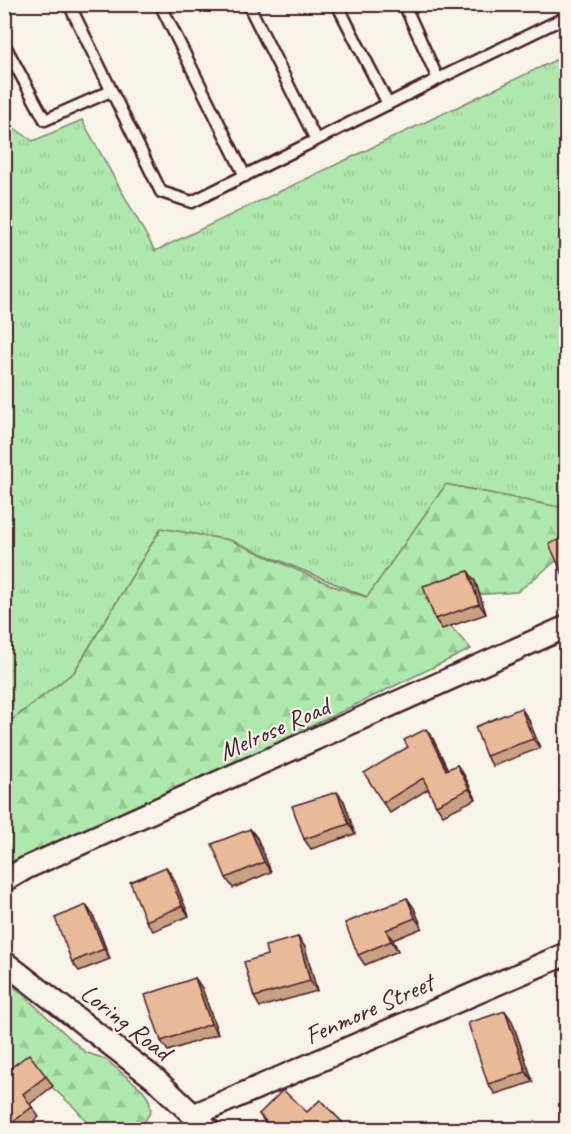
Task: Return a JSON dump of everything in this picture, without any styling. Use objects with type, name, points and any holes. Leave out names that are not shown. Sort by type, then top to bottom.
[{"type":"street","name":"Melrose Road","points":[[4,881],[26,868],[567,627]]},
{"type":"street","name":"Fenmore Street","points":[[202,1122],[567,954]]},
{"type":"street","name":"Loring Road","points":[[4,962],[155,1078],[202,1122]]},
{"type":"lane","points":[[69,4],[161,192],[192,202],[567,17]]},
{"type":"lane","points":[[160,4],[245,176]]},
{"type":"lane","points":[[248,4],[316,140]]},
{"type":"lane","points":[[337,4],[388,104]]},
{"type":"lane","points":[[404,4],[438,79]]},
{"type":"lane","points":[[4,44],[45,120],[111,91]]},
{"type":"green space","points":[[566,55],[566,505],[559,507],[446,484],[367,597],[230,540],[161,528],[74,672],[5,725],[5,122],[33,141],[82,120],[155,251]]},
{"type":"green space","points":[[446,484],[548,505],[566,500],[566,553],[517,592],[425,598],[471,649],[5,874],[5,725],[74,672],[161,528],[230,540],[333,586],[366,597]]},
{"type":"green space","points":[[4,977],[85,1052],[105,1059],[143,1090],[149,1100],[151,1111],[140,1129],[93,1129],[75,1108],[37,1074],[5,1072]]},
{"type":"building","points":[[567,536],[567,576],[564,577],[549,544]]},
{"type":"building","points":[[468,571],[479,604],[435,619],[423,586]]},
{"type":"building","points":[[521,708],[533,739],[486,756],[475,727]]},
{"type":"building","points":[[426,729],[446,770],[457,765],[469,789],[436,805],[423,778],[383,803],[364,773],[408,747],[404,740]]},
{"type":"building","points":[[337,792],[349,824],[304,839],[292,806]]},
{"type":"building","points":[[250,829],[264,862],[226,878],[212,844]]},
{"type":"building","points":[[166,867],[182,906],[146,921],[130,882]]},
{"type":"building","points":[[407,898],[415,918],[386,930],[391,941],[358,955],[345,923]]},
{"type":"building","points":[[86,905],[104,949],[72,962],[55,918]]},
{"type":"building","points":[[298,937],[310,981],[254,997],[244,962],[267,955],[265,946]]},
{"type":"building","points":[[195,978],[211,1024],[161,1041],[145,995]]},
{"type":"building","points":[[505,1011],[526,1072],[488,1084],[468,1023]]},
{"type":"building","points":[[29,1054],[46,1076],[23,1094],[32,1107],[4,1129],[4,1073]]},
{"type":"building","points":[[283,1090],[307,1112],[320,1100],[349,1129],[274,1130],[259,1114]]}]
